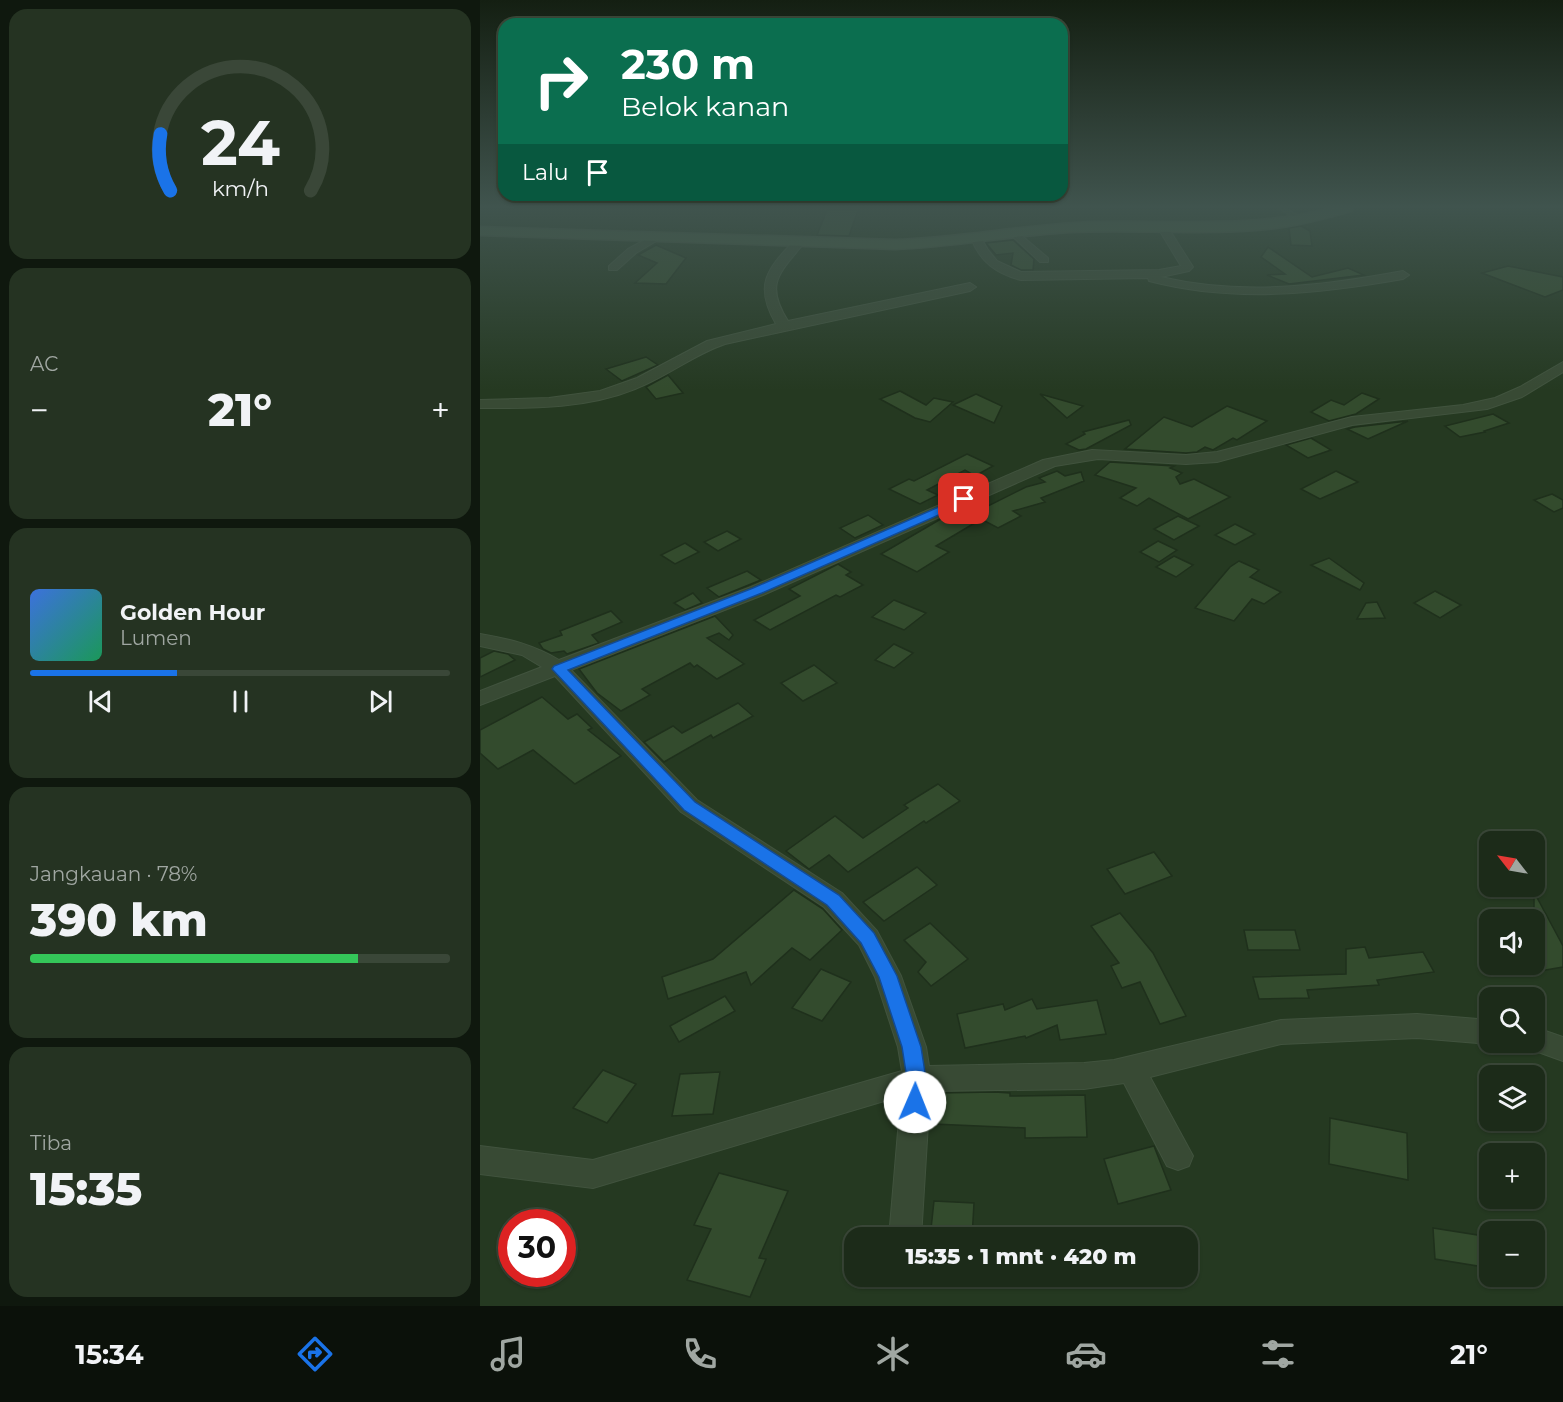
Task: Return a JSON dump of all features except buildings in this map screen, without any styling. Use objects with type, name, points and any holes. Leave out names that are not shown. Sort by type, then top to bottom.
[{"type":"street","points":[[775,269],[768,286],[770,300],[784,326]]},
{"type":"street","points":[[1003,269],[1014,275],[1139,275],[1184,269]]},
{"type":"street","points":[[1139,275],[1191,288],[1260,292],[1330,287],[1403,275]]},
{"type":"street","points":[[480,404],[572,401],[597,396],[620,390],[649,377],[710,345],[784,326],[970,287]]},
{"type":"street","points":[[480,698],[758,591],[1049,463],[1076,456],[1098,454],[1175,459],[1225,455],[1350,421],[1397,413],[1448,411],[1500,401],[1533,386],[1563,366]]},
{"type":"street","points":[[480,640],[511,645],[529,651],[559,669],[689,806],[833,900],[868,938],[888,976],[912,1047],[916,1079],[906,1227]]},
{"type":"street","points":[[480,1160],[593,1174],[916,1079],[1084,1076],[1131,1069],[1281,1032],[1417,1026],[1479,1031]]},
{"type":"street","points":[[1545,1043],[1563,1049]]},
{"type":"street","points":[[1131,1069],[1178,1156]]},
{"type":"route","points":[[915,1102],[916,1079],[912,1047],[888,976],[868,938],[833,900],[689,806],[559,669],[758,591],[964,499]]}]
